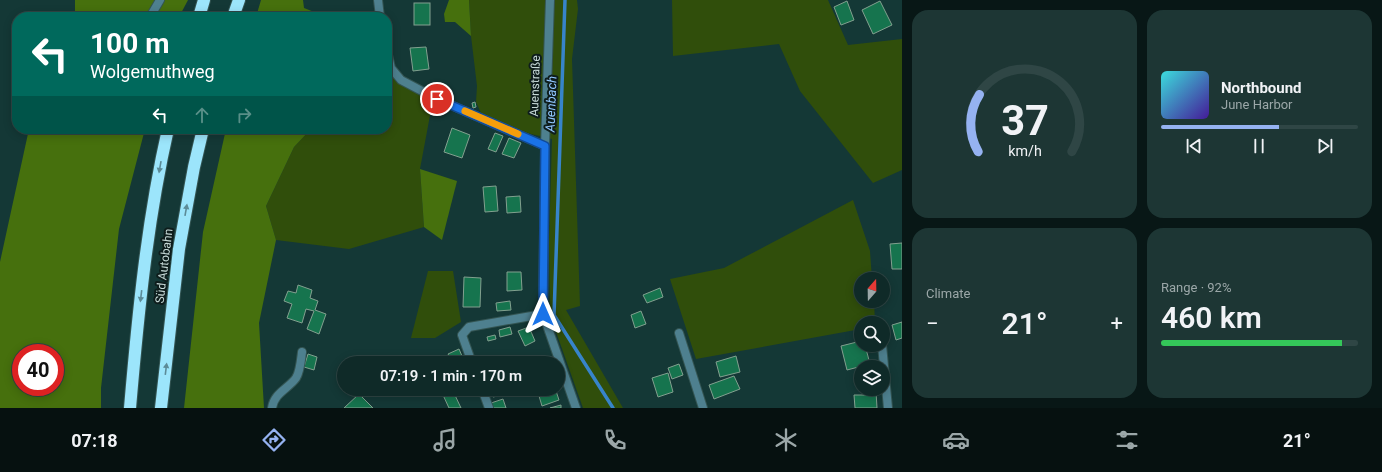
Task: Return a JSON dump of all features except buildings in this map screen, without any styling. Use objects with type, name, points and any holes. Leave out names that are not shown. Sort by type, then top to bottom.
[{"type":"highway","points":[[200,12],[204,0]]},
{"type":"highway","name":"Süd Autobahn","points":[[130,408],[136,343],[151,220],[167,134]]},
{"type":"highway","name":"Süd Autobahn","points":[[161,408],[179,249],[194,167],[202,134]]},
{"type":"street","points":[[153,12],[160,0]]},
{"type":"street","points":[[378,0],[379,12]]},
{"type":"street","name":"Auenstraße","points":[[550,0],[545,146],[543,314],[576,408]]},
{"type":"street","points":[[392,69],[401,80],[437,99],[545,146]]},
{"type":"street","points":[[470,356],[462,335],[469,327],[543,314]]},
{"type":"street","points":[[679,333],[704,408]]},
{"type":"street","points":[[272,408],[276,397],[296,377],[302,352]]},
{"type":"street","points":[[883,352],[888,408]]},
{"type":"street","points":[[485,396],[489,408]]},
{"type":"green space","points":[[75,0],[188,0],[182,12],[75,12]]},
{"type":"green space","points":[[261,0],[303,0],[304,8],[314,12],[257,12]]},
{"type":"green space","points":[[449,0],[469,0],[471,36],[455,22],[445,22],[444,14]]},
{"type":"green space","points":[[469,0],[577,0],[578,9],[572,59],[580,306],[566,310],[623,408],[583,408],[550,315],[549,242],[552,139],[527,133],[481,113],[476,102],[477,86],[471,36]]},
{"type":"green space","points":[[672,0],[828,0],[848,45],[902,39],[902,170],[873,183],[800,91],[779,44],[673,56]]},
{"type":"green space","points":[[392,77],[434,94],[420,169],[424,227],[349,249],[276,240],[266,206],[294,147],[306,134],[392,134]]},
{"type":"green space","points":[[28,134],[144,134],[119,229],[101,388],[101,408],[0,408],[0,262]]},
{"type":"green space","points":[[225,134],[306,134],[294,147],[266,206],[276,240],[259,323],[264,408],[184,408],[203,232]]},
{"type":"green space","points":[[420,169],[457,181],[442,240],[424,227]]},
{"type":"green space","points":[[853,200],[870,251],[872,272],[854,272],[854,308],[874,308],[875,316],[854,316],[854,330],[696,359],[670,279],[724,268]]},
{"type":"green space","points":[[428,271],[453,271],[461,322],[435,338],[411,338]]},
{"type":"waterway","name":"Auenbach","points":[[565,0],[554,315],[613,408]]},
{"type":"slow traffic","points":[[465,111],[518,134]]},
{"type":"route","points":[[437,99],[545,146],[543,314]]}]
